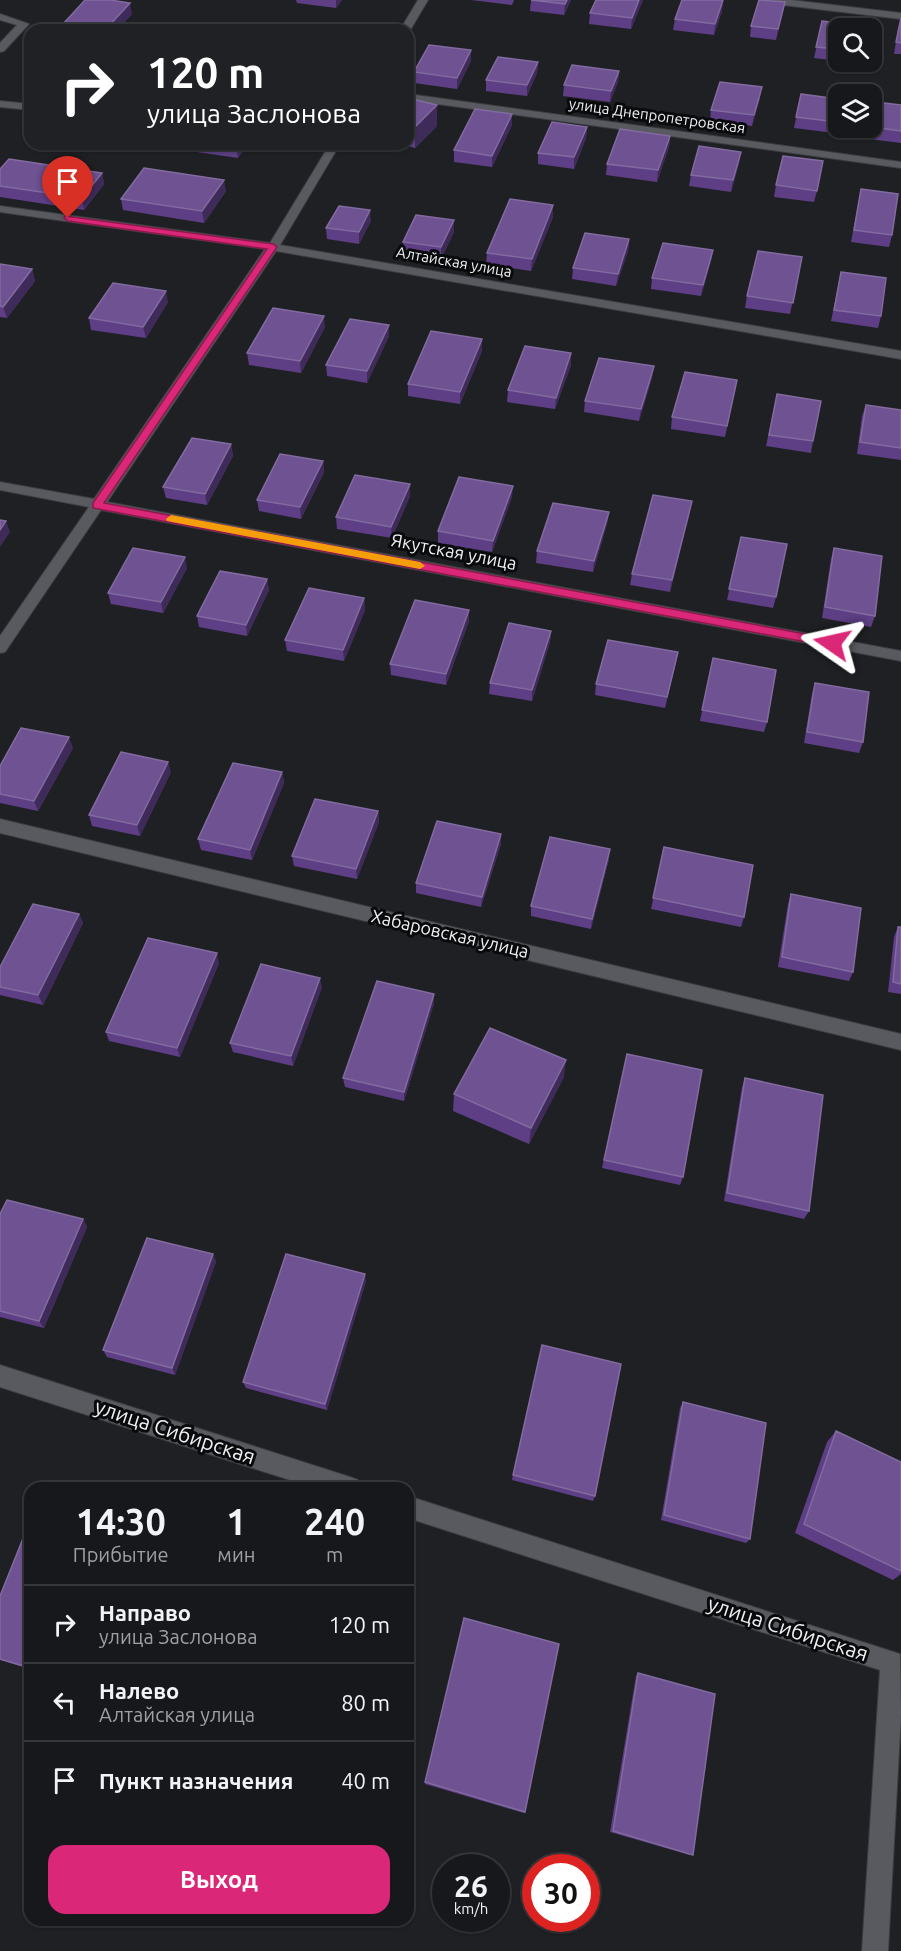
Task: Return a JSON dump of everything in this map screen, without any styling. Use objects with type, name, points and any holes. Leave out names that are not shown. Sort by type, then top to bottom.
[{"type":"street","points":[[409,24],[423,0]]},
{"type":"street","points":[[766,0],[901,16]]},
{"type":"street","points":[[0,17],[24,24],[0,49]]},
{"type":"street","name":"улица Днепропетровская","points":[[414,98],[901,165]]},
{"type":"street","points":[[0,104],[24,107]]},
{"type":"street","points":[[0,648],[273,247],[331,150]]},
{"type":"street","name":"Алтайская улица","points":[[0,209],[273,247],[901,356]]},
{"type":"street","name":"Якутская улица","points":[[0,486],[901,656]]},
{"type":"street","name":"Хабаровская улица","points":[[0,826],[901,1042]]},
{"type":"street","name":"улица Сибирская","points":[[0,1376],[331,1482]]},
{"type":"street","name":"улица Сибирская","points":[[414,1509],[892,1662],[875,1951]]},
{"type":"building","points":[[85,0],[130,3],[111,24],[64,23]]},
{"type":"building","points":[[531,0],[567,0],[565,4]]},
{"type":"building","points":[[596,0],[639,0],[632,18],[590,13]]},
{"type":"building","points":[[682,0],[723,0],[715,24],[675,19]]},
{"type":"building","points":[[759,0],[785,2],[778,29],[751,26]]},
{"type":"building","points":[[901,18],[901,43],[896,42]]},
{"type":"building","points":[[822,21],[828,22],[828,48],[816,47]]},
{"type":"building","points":[[429,45],[471,50],[457,78],[414,72]]},
{"type":"building","points":[[498,57],[538,62],[527,85],[486,80]]},
{"type":"building","points":[[572,65],[619,71],[611,91],[564,85]]},
{"type":"building","points":[[720,82],[762,87],[754,115],[711,110]]},
{"type":"building","points":[[801,94],[828,98],[828,121],[796,117]]},
{"type":"building","points":[[414,99],[437,105],[415,127]]},
{"type":"building","points":[[882,103],[901,105],[901,131],[882,128]]},
{"type":"building","points":[[475,109],[512,114],[492,156],[454,150]]},
{"type":"building","points":[[552,122],[587,127],[574,157],[538,153]]},
{"type":"building","points":[[620,129],[670,136],[658,170],[607,164]]},
{"type":"building","points":[[699,146],[741,152],[733,180],[691,175]]},
{"type":"building","points":[[783,156],[823,161],[817,191],[776,185]]},
{"type":"building","points":[[9,159],[102,173],[82,198],[0,186],[0,169]]},
{"type":"building","points":[[144,168],[224,180],[202,211],[121,199]]},
{"type":"building","points":[[861,189],[898,194],[892,235],[854,230]]},
{"type":"building","points":[[510,199],[553,205],[532,259],[487,253]]},
{"type":"building","points":[[339,206],[370,210],[359,232],[326,228]]},
{"type":"building","points":[[416,215],[454,220],[441,247],[403,242]]},
{"type":"building","points":[[585,233],[629,239],[618,274],[573,268]]},
{"type":"building","points":[[663,243],[713,250],[703,285],[652,278]]},
{"type":"building","points":[[758,251],[802,257],[793,303],[747,296]]},
{"type":"building","points":[[0,264],[32,269],[3,307],[0,306]]},
{"type":"building","points":[[841,272],[886,278],[881,316],[834,310]]},
{"type":"building","points":[[113,283],[166,291],[143,327],[89,318]]},
{"type":"building","points":[[273,308],[324,316],[300,361],[247,353]]},
{"type":"building","points":[[350,319],[389,325],[367,371],[326,365]]},
{"type":"building","points":[[431,331],[482,339],[460,392],[408,384]]},
{"type":"building","points":[[525,346],[571,353],[556,398],[508,390]]},
{"type":"building","points":[[599,358],[654,366],[641,409],[585,401]]},
{"type":"building","points":[[685,372],[737,380],[727,426],[672,417]]},
{"type":"building","points":[[777,394],[821,401],[813,441],[769,435]]},
{"type":"building","points":[[866,405],[901,410],[901,448],[860,442]]},
{"type":"building","points":[[192,438],[231,444],[205,494],[163,487]]},
{"type":"building","points":[[280,454],[323,461],[300,507],[257,500]]},
{"type":"building","points":[[355,475],[410,484],[391,527],[336,517]]},
{"type":"building","points":[[459,477],[513,486],[493,541],[438,531]]},
{"type":"building","points":[[653,495],[692,501],[672,580],[632,574]]},
{"type":"building","points":[[553,503],[609,512],[594,561],[537,551]]},
{"type":"building","points":[[0,520],[6,521],[0,530]]},
{"type":"building","points":[[741,537],[787,544],[776,597],[729,589]]},
{"type":"building","points":[[133,548],[185,557],[161,602],[108,593]]},
{"type":"building","points":[[834,548],[882,556],[875,616],[825,607]]},
{"type":"building","points":[[220,571],[267,579],[246,625],[197,616]]},
{"type":"building","points":[[309,588],[364,598],[343,650],[285,640]]},
{"type":"building","points":[[415,600],[469,610],[446,674],[390,664]]},
{"type":"building","points":[[509,623],[551,631],[532,690],[490,683]]},
{"type":"building","points":[[608,640],[678,652],[667,697],[596,684]]},
{"type":"building","points":[[713,658],[776,670],[767,722],[702,710]]},
{"type":"building","points":[[815,683],[869,692],[863,742],[807,732]]},
{"type":"building","points":[[21,728],[69,737],[34,801],[0,794],[0,766]]},
{"type":"building","points":[[121,752],[168,762],[137,825],[89,815]]},
{"type":"building","points":[[233,763],[282,772],[250,850],[198,839]]},
{"type":"building","points":[[315,799],[378,811],[356,869],[292,856]]},
{"type":"building","points":[[437,821],[501,834],[482,897],[416,883]]},
{"type":"building","points":[[550,837],[610,849],[592,919],[531,906]]},
{"type":"building","points":[[664,847],[753,865],[744,917],[653,898]]},
{"type":"building","points":[[791,894],[861,908],[853,972],[782,957]]},
{"type":"building","points":[[33,904],[79,914],[38,995],[0,987],[0,967]]},
{"type":"building","points":[[898,927],[901,927],[901,984],[893,982]]},
{"type":"building","points":[[148,938],[217,953],[177,1048],[106,1032]]},
{"type":"building","points":[[261,964],[320,978],[291,1056],[230,1043]]},
{"type":"building","points":[[377,981],[434,994],[404,1092],[343,1078]]},
{"type":"building","points":[[490,1028],[566,1060],[531,1128],[454,1094]]},
{"type":"building","points":[[627,1054],[702,1070],[683,1177],[604,1160]]},
{"type":"building","points":[[745,1078],[823,1095],[809,1211],[727,1193]]},
{"type":"building","points":[[7,1200],[83,1219],[39,1321],[0,1311],[0,1214]]},
{"type":"building","points":[[147,1238],[213,1254],[172,1368],[103,1350]]},
{"type":"building","points":[[286,1254],[365,1274],[325,1404],[243,1382]]},
{"type":"building","points":[[542,1345],[621,1364],[595,1496],[513,1475]]},
{"type":"building","points":[[683,1402],[766,1423],[750,1539],[664,1515]]},
{"type":"building","points":[[836,1431],[901,1462],[901,1571],[804,1524]]},
{"type":"building","points":[[24,1536],[24,1666],[0,1659],[0,1596]]},
{"type":"building","points":[[464,1618],[559,1644],[525,1812],[425,1782]]},
{"type":"building","points":[[638,1673],[715,1694],[693,1855],[613,1831]]},
{"type":"slow traffic","points":[[171,519],[420,566]]},
{"type":"route","points":[[68,218],[273,247],[97,505],[832,643]]}]
